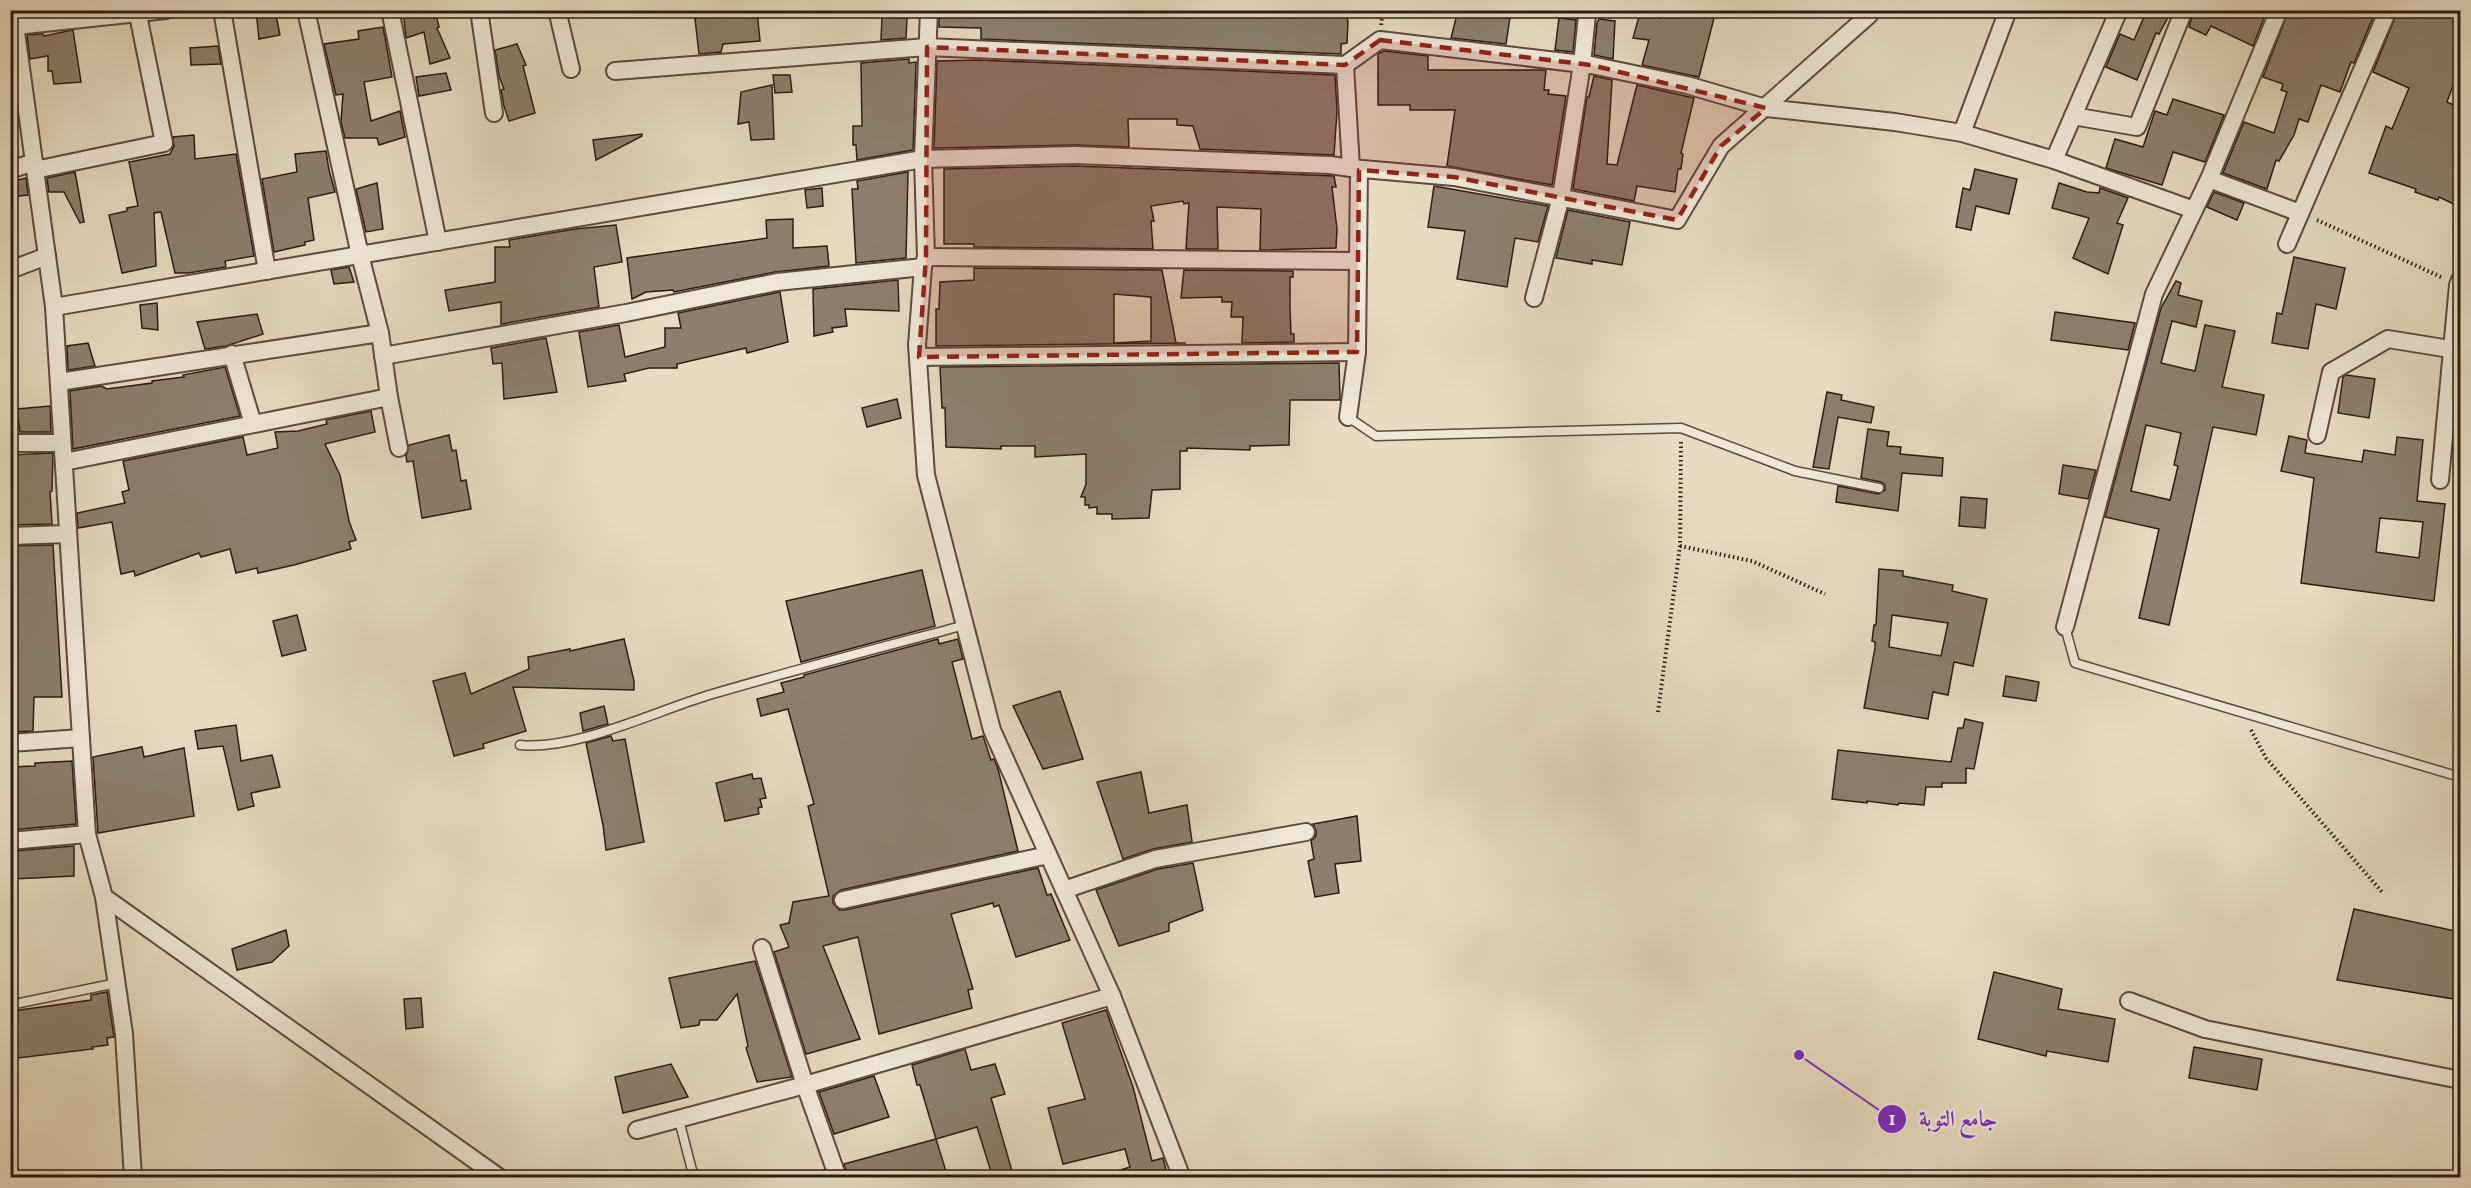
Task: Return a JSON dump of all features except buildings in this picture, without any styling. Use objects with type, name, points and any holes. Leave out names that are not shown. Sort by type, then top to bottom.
[{"type":"street","points":[[133,1178],[124,1034],[104,897],[87,834],[54,307],[14,44],[14,18],[166,10]]},
{"type":"street","points":[[222,10],[267,271]]},
{"type":"street","points":[[306,10],[360,255],[380,333],[399,448]]},
{"type":"street","points":[[390,10],[438,242]]},
{"type":"street","points":[[479,10],[494,114]]},
{"type":"street","points":[[557,10],[571,69]]},
{"type":"street","points":[[928,10],[923,159],[925,262],[917,345],[926,475],[992,730],[1112,996],[1182,1178]]},
{"type":"street","points":[[1534,298],[1561,197],[1582,64],[1587,15],[1581,10]]},
{"type":"street","points":[[54,307],[923,159],[1075,155],[1330,165],[1454,177],[1677,220],[1721,146],[1869,15],[1871,10]]},
{"type":"street","points":[[1962,133],[2008,10]]},
{"type":"street","points":[[2054,160],[2119,10]]},
{"type":"street","points":[[2073,116],[2137,127],[2184,10]]},
{"type":"street","points":[[2065,627],[2154,294],[2209,179],[2279,10]]},
{"type":"street","points":[[2287,244],[2388,10]]},
{"type":"street","points":[[10,170],[164,143],[137,12]]},
{"type":"street","points":[[615,71],[927,47],[1345,66],[1380,40],[1582,64],[1687,85],[1766,108],[1894,122],[1962,133],[2054,160],[2194,210]]},
{"type":"street","points":[[1345,66],[1355,169],[1357,261],[1357,352],[1348,417]]},
{"type":"street","points":[[2209,179],[2300,213]]},
{"type":"street","points":[[10,270],[47,256]]},
{"type":"street","points":[[382,356],[626,313],[777,282],[925,262],[1357,261]]},
{"type":"street","points":[[2440,480],[2450,349],[2459,282]]},
{"type":"street","points":[[59,382],[380,333]]},
{"type":"street","points":[[2317,435],[2331,372],[2388,339],[2450,349]]},
{"type":"street","points":[[918,357],[1357,352]]},
{"type":"street","points":[[232,354],[253,424]]},
{"type":"street","points":[[64,462],[389,397]]},
{"type":"street","points":[[10,443],[62,443]]},
{"type":"street","points":[[10,536],[68,534]]},
{"type":"street","points":[[10,743],[81,738]]},
{"type":"street","points":[[1064,890],[1155,859],[1306,832]]},
{"type":"street","points":[[10,841],[87,834]]},
{"type":"street","points":[[843,900],[1048,855]]},
{"type":"street","points":[[104,897],[500,1178]]},
{"type":"street","points":[[762,948],[805,1085],[838,1178]]},
{"type":"street","points":[[637,1130],[805,1085],[1112,996]]},
{"type":"street","points":[[2129,1001],[2205,1029],[2460,1080]]},
{"type":"lane","points":[[1348,417],[1376,436],[1681,428],[1795,471],[1879,488]]},
{"type":"lane","points":[[520,745],[540,747],[607,729],[707,696],[965,625]]},
{"type":"lane","points":[[2065,627],[2075,663],[2460,777]]},
{"type":"lane","points":[[10,1005],[117,984]]},
{"type":"lane","points":[[679,1119],[694,1178]]},
{"type":"path","points":[[2300,213],[2459,282]]},
{"type":"path","points":[[1658,712],[1680,546],[1681,428]]},
{"type":"path","points":[[1680,546],[1752,561],[1825,594]]},
{"type":"path","points":[[2242,714],[2266,758],[2382,892]]},
{"type":"highlighted area","points":[[1380,40],[1591,65],[1766,108],[1721,146],[1677,220],[1454,177],[1359,170],[1357,352],[919,357],[926,257],[927,47],[1345,65]]},
{"type":"place","name":"جامع التوبة","points":[[1799,1055]]}]
